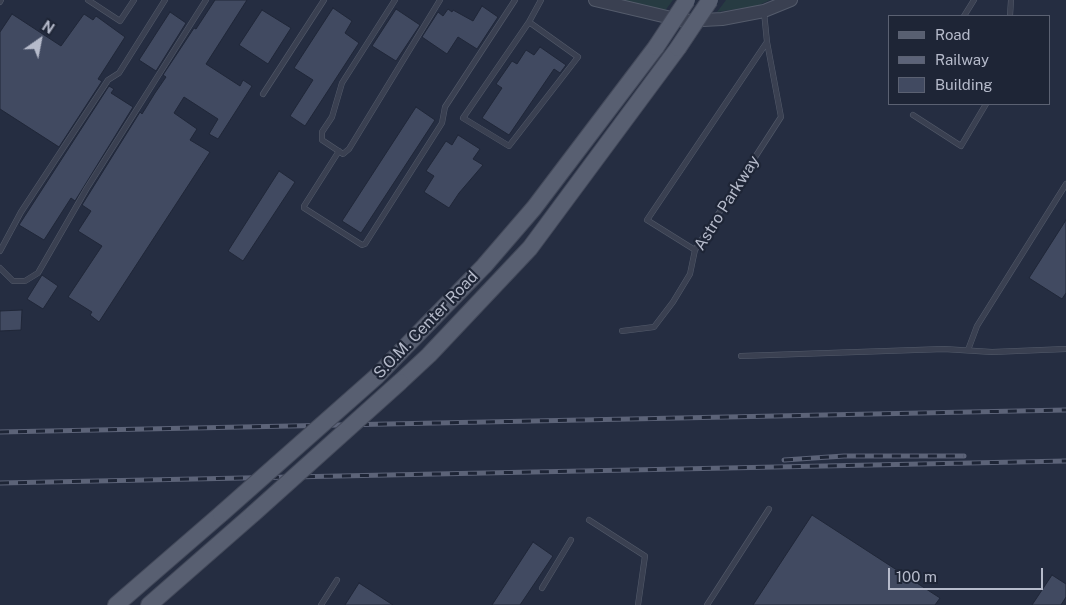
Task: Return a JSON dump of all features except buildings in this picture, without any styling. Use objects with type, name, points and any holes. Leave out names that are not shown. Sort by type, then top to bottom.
[{"type":"main road","name":"S.O.M. Center Road","points":[[116,605],[378,376],[484,266],[534,208],[656,47],[687,0]]},
{"type":"main road","name":"S.O.M. Center Road","points":[[149,605],[429,355],[530,248],[678,48],[710,0]]},
{"type":"street","points":[[595,0],[645,14],[684,21],[722,19],[764,11],[791,0]]},
{"type":"lane","points":[[88,0],[120,21],[134,0]]},
{"type":"lane","points":[[0,251],[26,205],[108,80],[119,73],[165,0]]},
{"type":"lane","points":[[0,268],[13,281],[25,281],[38,273],[87,188],[206,0]]},
{"type":"lane","points":[[264,94],[324,0]]},
{"type":"lane","points":[[396,0],[342,83],[332,117],[322,132],[322,140],[343,154],[350,149],[440,0]]},
{"type":"lane","points":[[339,151],[304,208],[362,245],[365,244],[442,123],[445,108],[515,0]]},
{"type":"lane","points":[[529,22],[578,57],[509,146],[463,118],[529,22],[541,0]]},
{"type":"lane","points":[[965,15],[974,0]]},
{"type":"lane","points":[[1010,15],[1011,0]]},
{"type":"lane","name":"Astro Parkway","points":[[622,331],[654,327],[673,302],[690,274],[695,250],[781,117],[767,42],[764,11]]},
{"type":"lane","points":[[695,250],[647,220],[767,42]]},
{"type":"lane","points":[[913,116],[961,146],[985,105]]},
{"type":"lane","points":[[968,350],[977,326],[1066,184]]},
{"type":"lane","points":[[741,356],[944,349],[992,352],[1066,349]]},
{"type":"lane","points":[[707,605],[769,509]]},
{"type":"lane","points":[[589,520],[645,556],[638,605]]},
{"type":"lane","points":[[542,588],[570,540]]},
{"type":"lane","points":[[321,605],[337,580]]},
{"type":"shaded area","points":[[621,0],[673,0],[664,12]]},
{"type":"shaded area","points":[[726,0],[770,0],[757,6],[717,12]]},
{"type":"railway","points":[[0,432],[1066,410]]},
{"type":"railway","points":[[784,460],[844,456],[964,456]]},
{"type":"railway","points":[[0,483],[1066,461]]}]
